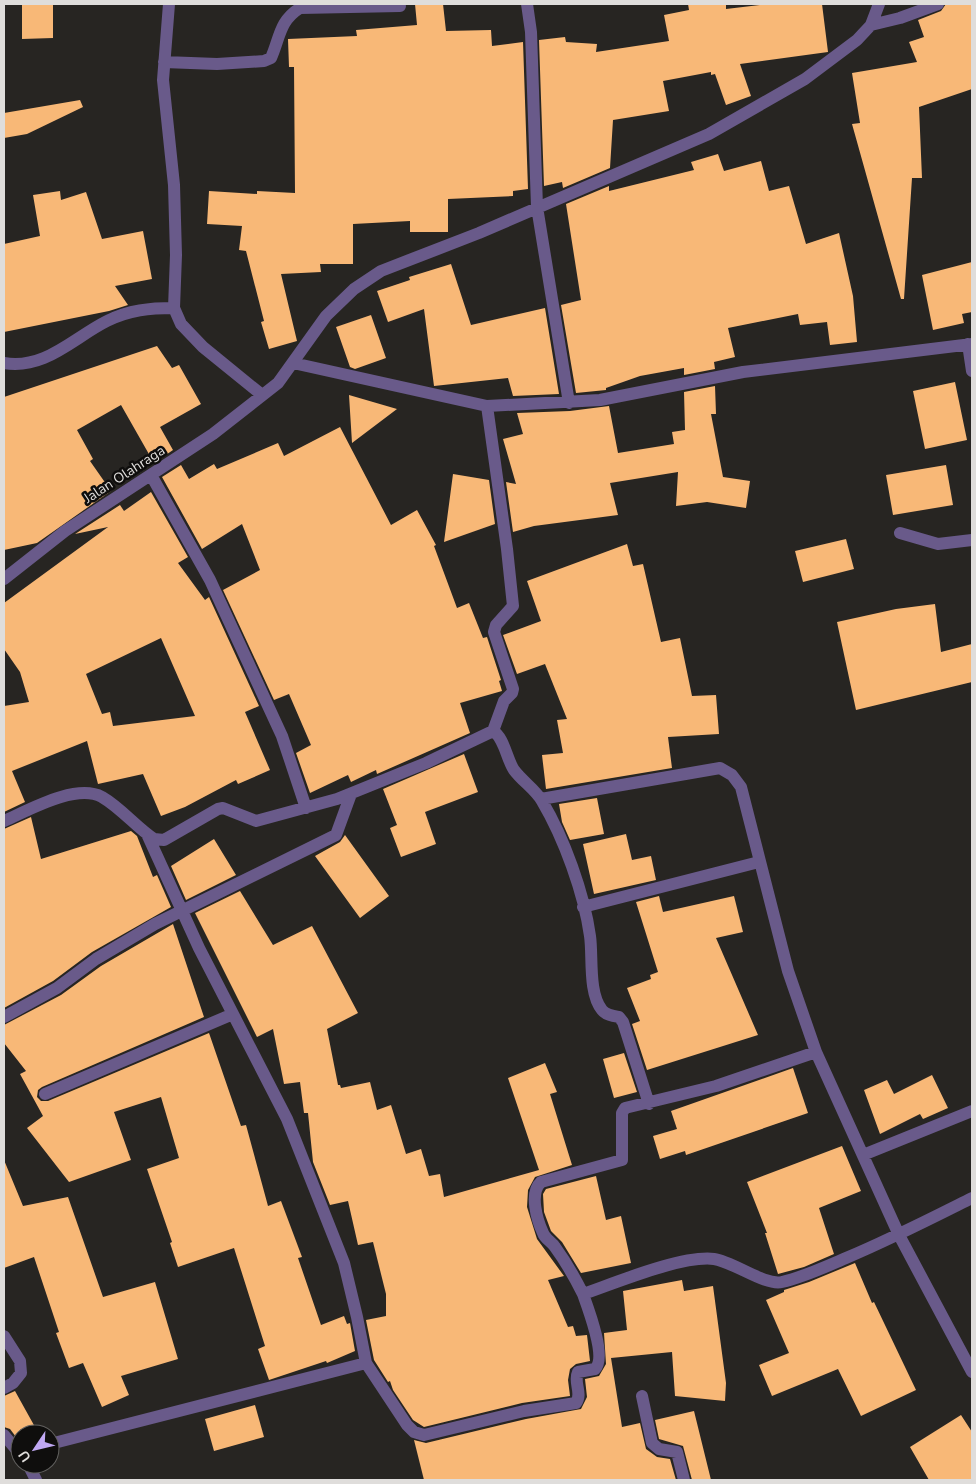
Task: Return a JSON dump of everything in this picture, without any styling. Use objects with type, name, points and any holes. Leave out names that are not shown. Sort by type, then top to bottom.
[{"type":"street","points":[[169,4],[163,80],[174,185],[176,256],[174,308],[181,324],[203,347],[262,395]]},
{"type":"street","points":[[527,4],[538,207],[570,403]]},
{"type":"street","points":[[871,25],[879,4]]},
{"type":"street","points":[[871,25],[900,18],[938,4]]},
{"type":"street","points":[[164,62],[202,64],[264,61],[271,58],[278,35],[289,15],[300,8],[358,5],[400,6]]},
{"type":"street","name":"Jalan Olahraga","points":[[4,579],[65,531],[213,434],[278,382],[326,316],[354,289],[382,271],[479,233],[708,134],[805,79],[857,40],[871,25]]},
{"type":"street","points":[[4,362],[29,363],[55,354],[122,314],[146,308],[174,308]]},
{"type":"street","points":[[293,363],[487,406],[600,400],[743,372],[970,344],[972,371]]},
{"type":"street","points":[[4,821],[71,793],[88,792],[103,798],[146,834],[154,839],[164,840],[218,809],[223,808],[256,821],[351,794],[426,763],[493,731],[504,701],[512,693],[513,689],[494,632],[496,625],[512,606],[507,549],[487,406]]},
{"type":"street","points":[[151,475],[210,580],[282,736],[306,808]]},
{"type":"street","points":[[900,533],[938,544],[972,540]]},
{"type":"street","points":[[493,731],[500,738],[514,770],[541,800],[570,864],[584,906],[590,938],[590,970],[597,999],[601,1010],[607,1014],[619,1017],[623,1022],[649,1104]]},
{"type":"street","points":[[541,800],[720,768],[732,775],[740,787],[758,862],[788,971],[816,1052],[899,1235],[972,1372]]},
{"type":"street","points":[[4,1017],[57,988],[96,959],[181,911],[336,834],[351,794]]},
{"type":"street","points":[[146,834],[181,911],[288,1119],[344,1263],[366,1363],[407,1425],[419,1434],[524,1411],[576,1403],[579,1394],[576,1379],[578,1372],[595,1369],[598,1365],[598,1348],[592,1318],[583,1294],[557,1250],[543,1235],[535,1206],[536,1188],[541,1182],[622,1160],[623,1110],[716,1086],[816,1052]]},
{"type":"street","points":[[584,906],[758,862]]},
{"type":"street","points":[[45,1094],[233,1014]]},
{"type":"street","points":[[863,1155],[972,1112]]},
{"type":"street","points":[[583,1294],[687,1262],[714,1259],[735,1265],[770,1281],[780,1283],[818,1270],[899,1235],[972,1198]]},
{"type":"street","points":[[4,1336],[20,1361],[21,1373],[13,1383],[4,1388]]},
{"type":"street","points":[[60,1441],[366,1363]]},
{"type":"street","points":[[642,1396],[652,1443],[659,1448],[677,1452],[684,1480]]},
{"type":"building","points":[[22,4],[53,4],[53,38],[22,39]]},
{"type":"building","points":[[415,4],[443,4],[446,31],[491,30],[492,46],[523,42],[528,189],[513,191],[513,196],[448,199],[448,232],[410,232],[410,221],[353,224],[353,264],[320,264],[321,272],[281,274],[297,341],[269,349],[261,322],[264,321],[246,251],[239,250],[242,226],[207,224],[209,191],[257,194],[257,191],[295,193],[294,67],[289,67],[288,39],[357,36],[356,30],[417,25]]},
{"type":"building","points":[[688,4],[726,4],[726,9],[768,4],[822,4],[828,52],[740,64],[751,96],[726,105],[715,74],[711,75],[711,72],[663,81],[669,111],[613,120],[610,168],[563,188],[562,182],[544,186],[539,40],[565,37],[566,42],[597,44],[596,52],[669,41],[664,15],[689,10]]},
{"type":"building","points":[[946,4],[972,4],[972,89],[919,107],[922,178],[912,178],[904,299],[901,299],[852,124],[860,123],[852,73],[917,62],[909,42],[924,37],[918,20],[941,11]]},
{"type":"building","points":[[80,100],[83,107],[27,134],[4,138],[4,113]]},
{"type":"building","points":[[718,154],[724,171],[761,161],[769,191],[789,186],[806,244],[839,233],[853,296],[857,342],[830,345],[827,322],[800,325],[798,314],[728,328],[735,357],[714,362],[715,369],[684,375],[684,368],[640,376],[606,388],[606,390],[576,393],[561,305],[581,300],[566,204],[609,186],[609,191],[694,170],[691,162]]},
{"type":"building","points":[[60,191],[61,200],[86,192],[102,239],[143,231],[152,279],[115,286],[128,305],[109,311],[4,332],[4,244],[40,236],[33,195]]},
{"type":"building","points":[[972,262],[972,312],[962,314],[964,323],[933,330],[922,275]]},
{"type":"building","points":[[451,264],[471,325],[545,308],[559,394],[513,396],[508,378],[434,386],[424,309],[388,322],[377,291],[410,280],[409,277]]},
{"type":"building","points":[[371,315],[386,358],[355,369],[350,367],[336,327]]},
{"type":"building","points":[[157,346],[172,368],[179,365],[201,404],[160,427],[173,450],[154,463],[121,405],[77,430],[93,459],[90,461],[111,491],[37,543],[4,550],[4,397]]},
{"type":"building","points":[[955,382],[967,440],[925,449],[913,391]]},
{"type":"building","points":[[715,386],[716,414],[711,414],[723,477],[750,481],[746,508],[707,502],[676,506],[678,472],[610,483],[618,515],[534,526],[513,532],[506,482],[516,484],[503,439],[523,434],[517,413],[570,411],[609,406],[618,453],[674,444],[672,432],[685,430],[684,392]]},
{"type":"building","points":[[349,395],[397,409],[352,443]]},
{"type":"building","points":[[340,427],[391,525],[417,510],[436,545],[434,546],[457,608],[469,603],[483,638],[487,637],[501,680],[499,681],[502,691],[460,703],[470,733],[377,774],[376,770],[351,782],[348,775],[310,793],[296,753],[311,745],[289,694],[274,700],[223,590],[260,570],[242,524],[202,549],[162,477],[181,465],[189,479],[214,464],[217,469],[278,443],[284,456]]},
{"type":"building","points":[[946,465],[953,505],[893,515],[886,475]]},
{"type":"building","points":[[453,474],[489,480],[495,524],[444,542]]},
{"type":"building","points":[[151,492],[188,557],[178,563],[205,600],[209,597],[259,706],[245,712],[270,770],[238,784],[236,780],[185,807],[161,816],[143,774],[98,784],[87,741],[12,771],[25,802],[4,812],[4,706],[29,702],[20,672],[4,649],[4,603],[108,527],[75,534],[120,505],[124,511]],"holes":[[[161,638],[195,716],[113,726],[110,712],[102,714],[86,674]]]},
{"type":"building","points":[[846,539],[854,569],[803,582],[795,551]]},
{"type":"building","points":[[627,544],[633,566],[643,564],[661,642],[680,638],[692,696],[716,695],[719,734],[668,737],[672,768],[546,789],[542,755],[563,753],[557,720],[567,719],[545,664],[517,674],[503,635],[541,621],[527,581]]},
{"type":"building","points":[[935,604],[941,652],[972,644],[972,682],[856,710],[837,622],[896,609]]},
{"type":"building","points":[[464,754],[478,792],[425,812],[436,844],[401,857],[390,828],[397,825],[383,789]]},
{"type":"building","points":[[597,798],[604,834],[570,840],[562,822],[559,804]]},
{"type":"building","points":[[31,817],[41,859],[131,831],[137,836],[153,877],[157,875],[171,907],[92,952],[53,981],[4,1008],[4,829]]},
{"type":"building","points":[[626,834],[632,860],[651,856],[656,880],[594,894],[583,844]]},
{"type":"building","points":[[345,835],[389,896],[360,918],[315,856],[340,842]]},
{"type":"building","points":[[214,839],[236,875],[186,900],[171,866]]},
{"type":"building","points":[[240,891],[273,945],[312,926],[358,1013],[327,1029],[338,1085],[341,1088],[370,1082],[377,1110],[391,1105],[406,1154],[421,1149],[429,1176],[440,1174],[444,1197],[539,1170],[508,1078],[545,1063],[557,1092],[550,1094],[572,1165],[535,1177],[528,1190],[527,1207],[537,1239],[564,1276],[548,1280],[568,1327],[573,1326],[576,1336],[587,1335],[590,1361],[576,1364],[570,1369],[568,1380],[570,1396],[522,1403],[424,1427],[413,1420],[393,1390],[390,1381],[388,1382],[374,1360],[366,1320],[386,1316],[386,1294],[373,1242],[358,1245],[348,1201],[330,1205],[313,1162],[308,1113],[304,1113],[300,1082],[284,1084],[273,1029],[257,1037],[195,913]]},
{"type":"building","points":[[659,896],[663,912],[734,896],[743,932],[716,938],[758,1035],[647,1070],[632,1024],[640,1021],[627,988],[651,979],[650,975],[658,972],[636,902]]},
{"type":"building","points":[[173,924],[204,1017],[42,1087],[38,1090],[37,1097],[41,1101],[48,1101],[209,1033],[241,1126],[246,1125],[268,1206],[281,1201],[302,1257],[298,1258],[321,1325],[344,1316],[347,1324],[350,1323],[355,1351],[327,1363],[326,1361],[269,1380],[258,1349],[265,1346],[234,1248],[178,1267],[170,1243],[172,1242],[147,1169],[179,1158],[161,1097],[114,1112],[131,1160],[69,1182],[27,1128],[43,1116],[20,1074],[26,1071],[4,1043],[4,1025],[61,995],[101,966]]},
{"type":"building","points":[[624,1053],[637,1092],[614,1098],[603,1059]]},
{"type":"building","points":[[793,1068],[808,1113],[686,1155],[685,1151],[660,1159],[653,1136],[677,1129],[671,1111]]},
{"type":"building","points":[[932,1075],[948,1108],[923,1119],[920,1114],[880,1134],[864,1090],[887,1080],[894,1094]]},
{"type":"building","points":[[842,1146],[861,1191],[819,1208],[834,1254],[804,1267],[778,1274],[765,1233],[767,1233],[747,1182]]},
{"type":"building","points":[[4,1160],[23,1206],[68,1197],[103,1297],[155,1282],[178,1359],[121,1376],[129,1395],[102,1407],[83,1363],[69,1368],[56,1333],[59,1332],[34,1257],[4,1268]]},
{"type":"building","points":[[596,1176],[606,1220],[621,1216],[631,1263],[581,1273],[562,1242],[551,1231],[544,1212],[543,1194],[546,1189]]},
{"type":"building","points":[[855,1263],[872,1303],[874,1302],[916,1390],[861,1416],[838,1369],[772,1396],[759,1365],[789,1353],[766,1300],[784,1292],[784,1290]]},
{"type":"building","points":[[682,1280],[684,1291],[713,1286],[726,1383],[725,1401],[675,1396],[672,1352],[611,1358],[622,1427],[640,1423],[646,1449],[657,1457],[670,1459],[676,1480],[424,1480],[414,1440],[426,1443],[526,1419],[581,1409],[587,1397],[585,1379],[599,1376],[606,1364],[604,1333],[627,1330],[623,1291]]},
{"type":"building","points":[[15,1391],[33,1424],[10,1424],[10,1429],[4,1427],[4,1396]]},
{"type":"building","points":[[255,1405],[264,1437],[214,1451],[205,1419]]},
{"type":"building","points":[[694,1411],[711,1480],[692,1480],[683,1446],[659,1439],[655,1420]]},
{"type":"building","points":[[961,1415],[972,1432],[972,1480],[929,1480],[910,1447]]}]
